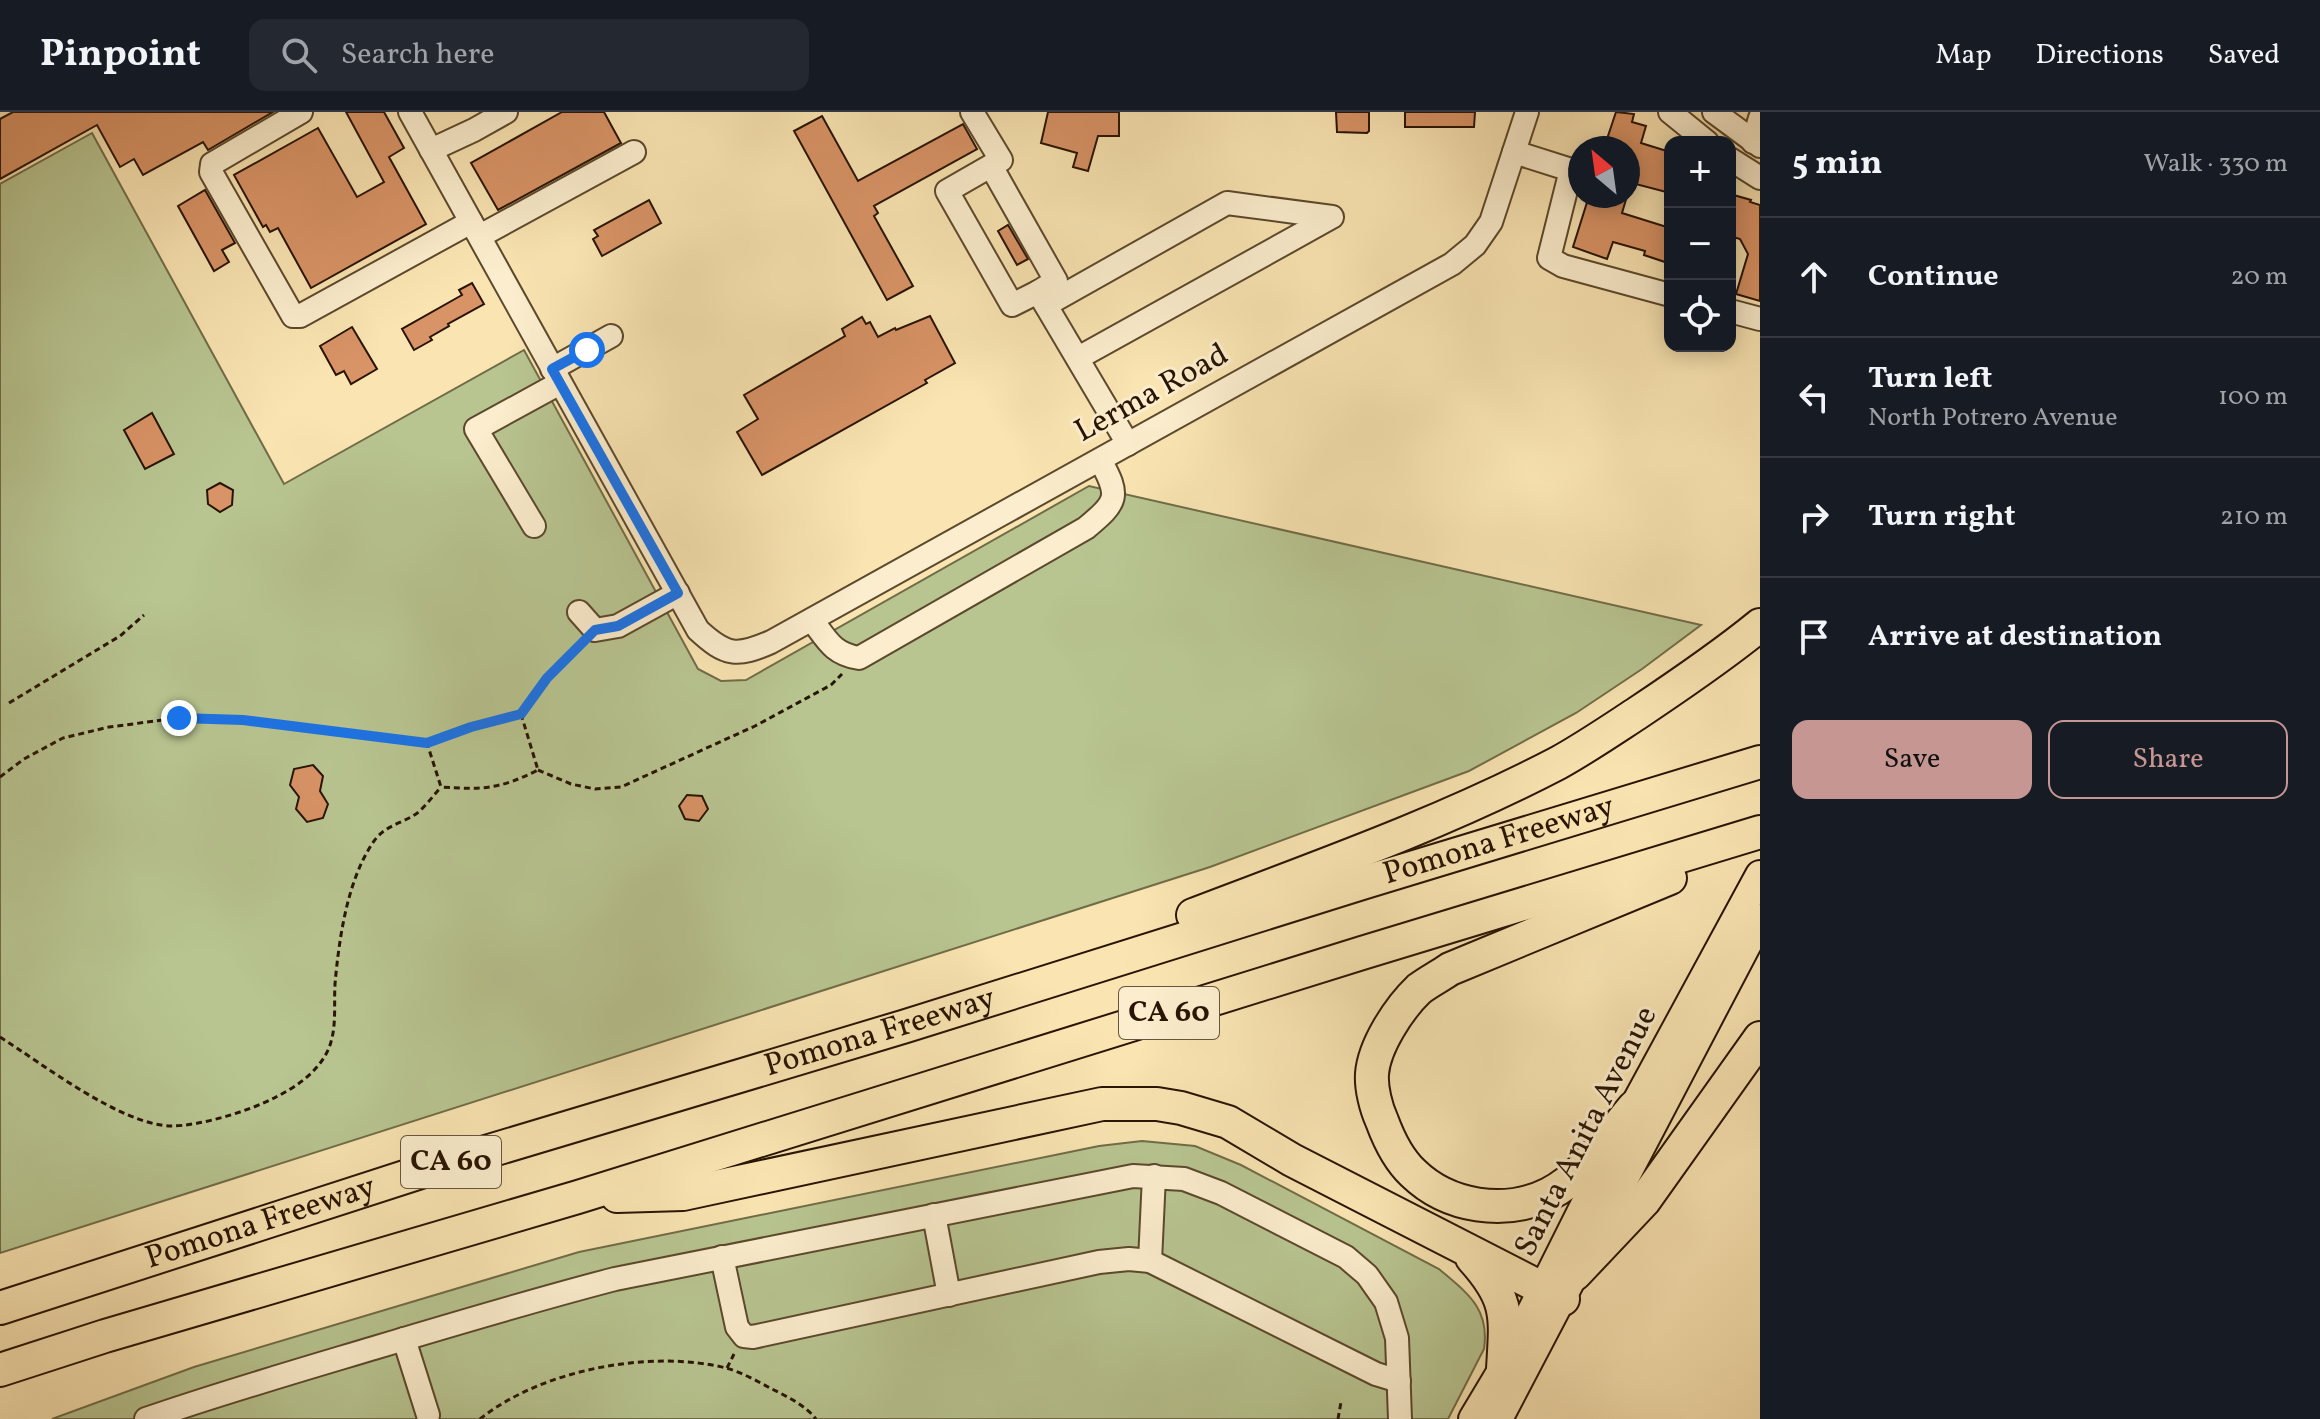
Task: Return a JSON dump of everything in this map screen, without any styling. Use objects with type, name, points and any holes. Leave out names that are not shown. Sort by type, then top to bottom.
[{"type":"highway","points":[[906,1026],[1405,834],[1491,796],[1583,748],[1708,665],[1760,625]]},
{"type":"highway","name":"Pomona Freeway","points":[[0,1308],[436,1167],[906,1026],[1760,762]]},
{"type":"highway","name":"Pomona Freeway","points":[[0,1370],[578,1197],[1347,957],[1760,832]]},
{"type":"highway","points":[[1634,1107],[1578,1175],[1549,1194],[1523,1203],[1481,1205],[1458,1201],[1434,1189],[1412,1172],[1390,1143],[1377,1109],[1372,1073],[1381,1043],[1394,1017],[1419,989],[1450,969],[1760,841]]},
{"type":"highway","points":[[578,1197],[683,1194],[1102,1104],[1157,1104],[1228,1122],[1292,1160],[1465,1249],[1561,1288],[1644,1201],[1760,1038]]},
{"type":"highway","points":[[1465,1249],[1489,1276],[1503,1306],[1506,1318],[1503,1369]]},
{"type":"main road","name":"Santa Anita Avenue","points":[[1473,1419],[1503,1369],[1561,1288],[1634,1107],[1757,896]]},
{"type":"main road","name":"Santa Anita Avenue","points":[[1498,1419],[1757,896]]},
{"type":"street","points":[[301,112],[212,164],[211,172],[293,316],[300,316],[634,152]]},
{"type":"street","points":[[410,112],[678,593],[618,626],[595,630],[579,612]]},
{"type":"street","points":[[431,150],[506,112]]},
{"type":"street","points":[[972,112],[1001,160],[947,191],[1012,305],[1042,298],[1227,203],[1332,217],[1078,358]]},
{"type":"street","name":"Lerma Road","points":[[678,593],[698,630],[715,646],[728,652],[747,652],[771,642],[1452,264],[1475,245],[1491,222],[1527,112]]},
{"type":"street","points":[[1670,112],[1700,136]]},
{"type":"street","points":[[1714,112],[1756,144],[1760,118]]},
{"type":"street","points":[[1514,152],[1571,170],[1549,258],[1563,266],[1664,293]]},
{"type":"street","points":[[1736,163],[1760,178]]},
{"type":"street","points":[[991,166],[1056,281],[1042,298]]},
{"type":"street","points":[[1042,298],[1128,444]]},
{"type":"street","points":[[1736,313],[1760,319]]},
{"type":"street","points":[[534,526],[476,429],[611,336]]},
{"type":"street","points":[[812,620],[844,655],[859,658],[1086,528],[1110,508],[1114,493],[1100,460]]},
{"type":"street","points":[[146,1419],[201,1410],[404,1339],[572,1290],[722,1257],[1133,1176],[1154,1176],[1184,1179],[1221,1193],[1346,1257],[1367,1275],[1386,1302],[1397,1338],[1400,1419]]},
{"type":"street","points":[[1150,1261],[1154,1176]]},
{"type":"street","points":[[934,1215],[949,1295]]},
{"type":"street","points":[[722,1257],[737,1327],[744,1336],[753,1337],[1099,1262],[1129,1259],[1150,1261],[1376,1374],[1399,1381]]},
{"type":"street","points":[[404,1339],[428,1415]]},
{"type":"path","points":[[9,703],[120,636],[144,615]]},
{"type":"path","points":[[0,777],[24,759],[63,738],[109,727],[179,718],[243,720],[427,743],[521,714],[547,678],[595,630]]},
{"type":"path","points":[[441,787],[474,790],[509,784],[538,770],[571,784],[595,789],[621,787],[755,726],[831,685],[859,658]]},
{"type":"path","points":[[521,714],[538,770]]},
{"type":"path","points":[[427,743],[441,787]]},
{"type":"path","points":[[0,1037],[120,1112],[171,1126],[255,1108],[289,1090],[312,1073],[327,1055],[333,1036],[336,972],[343,921],[359,869],[372,843],[388,827],[417,813],[441,787]]},
{"type":"path","points":[[480,1419],[520,1392],[573,1373],[627,1362],[663,1361],[727,1368],[790,1398],[816,1419]]},
{"type":"path","points":[[1338,1419],[1341,1402]]},
{"type":"green space","points":[[92,133],[284,484],[524,350],[698,669],[721,681],[746,680],[1089,486],[1701,625],[1576,713],[1469,771],[1210,867],[0,1253],[0,184]]},
{"type":"green space","points":[[1142,1141],[1195,1146],[1241,1165],[1439,1269],[1459,1286],[1480,1312],[1485,1335],[1484,1349],[1448,1419],[52,1419],[194,1367],[579,1252],[1099,1146]]},
{"type":"building","points":[[13,112],[273,112],[208,150],[203,142],[143,175],[134,159],[120,167],[97,125],[0,179],[0,119]]},
{"type":"building","points":[[346,112],[384,112],[404,148],[389,157],[426,224],[311,288],[278,228],[270,232],[266,225],[263,227],[234,175],[318,128],[357,197],[384,182]]},
{"type":"building","points":[[562,112],[604,112],[621,143],[498,210],[471,163]]},
{"type":"building","points":[[1048,112],[1119,112],[1119,136],[1098,136],[1088,171],[1073,167],[1077,153],[1041,143]]},
{"type":"building","points":[[1336,112],[1369,112],[1369,131],[1337,132]]},
{"type":"building","points":[[1405,112],[1475,112],[1474,127],[1405,127]]},
{"type":"building","points":[[1616,112],[1634,114],[1632,122],[1646,126],[1641,143],[1664,150],[1664,191],[1640,185],[1640,136],[1608,136]]},
{"type":"building","points":[[822,116],[858,181],[963,124],[977,149],[874,206],[878,213],[874,216],[913,286],[887,300],[794,131]]},
{"type":"building","points":[[205,190],[235,243],[222,250],[229,262],[214,271],[178,206]]},
{"type":"building","points":[[1736,196],[1760,205],[1760,301],[1736,294],[1748,254],[1740,239],[1736,238]]},
{"type":"building","points":[[649,200],[661,223],[602,256],[593,239],[598,236],[594,230]]},
{"type":"building","points":[[1585,208],[1623,208],[1622,213],[1664,226],[1664,262],[1644,255],[1645,251],[1613,242],[1607,259],[1573,247]]},
{"type":"building","points":[[1008,225],[1028,259],[1017,265],[998,231]]},
{"type":"building","points":[[472,283],[484,304],[448,324],[430,337],[432,340],[414,350],[402,329],[462,295],[459,290]]},
{"type":"building","points":[[930,316],[955,363],[925,380],[927,383],[762,475],[737,432],[758,419],[744,395],[845,336],[842,329],[862,317],[866,324],[870,322],[878,337]]},
{"type":"building","points":[[352,327],[377,369],[351,384],[344,371],[336,375],[320,346]]},
{"type":"building","points":[[152,413],[174,454],[145,469],[124,430]]},
{"type":"building","points":[[220,483],[233,490],[232,505],[220,512],[208,504],[207,490]]},
{"type":"building","points":[[313,765],[323,776],[320,791],[328,804],[323,818],[307,822],[296,809],[299,797],[290,785],[294,769]]},
{"type":"building","points":[[687,795],[702,796],[708,809],[699,821],[685,819],[679,806]]},
{"type":"route","points":[[179,718],[243,720],[427,743],[521,714],[547,678],[595,630],[618,626],[678,593],[552,369],[587,350]]}]
